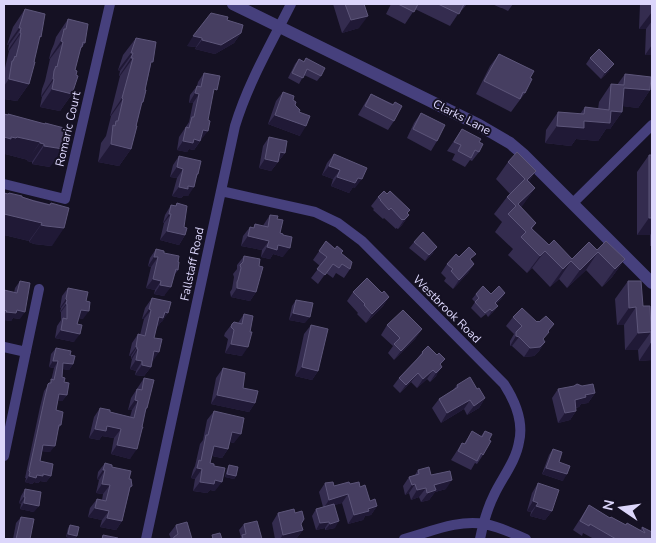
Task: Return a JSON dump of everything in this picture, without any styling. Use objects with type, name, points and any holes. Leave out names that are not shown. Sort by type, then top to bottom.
[{"type":"street","name":"Romaric Court","points":[[4,184],[64,199],[110,4]]},
{"type":"street","name":"Clarks Lane","points":[[233,4],[497,134],[523,154],[652,283]]},
{"type":"street","name":"Fallstaff Road","points":[[146,539],[235,126],[251,84],[291,4]]},
{"type":"street","points":[[573,203],[652,125]]},
{"type":"street","name":"Westbrook Road","points":[[220,191],[315,212],[346,228],[362,241],[504,384],[511,395],[519,418],[520,442],[494,496],[483,524],[480,539]]},
{"type":"street","points":[[4,456],[39,289]]},
{"type":"street","points":[[4,347],[26,352]]},
{"type":"street","points":[[404,539],[466,523],[483,524],[499,528],[526,539]]},
{"type":"building","points":[[345,4],[364,4],[368,16],[351,20]]},
{"type":"building","points":[[398,4],[418,4],[414,12]]},
{"type":"building","points":[[438,4],[464,4],[459,14]]},
{"type":"building","points":[[25,9],[45,14],[29,84],[9,79],[12,61],[16,57],[19,45],[21,28],[19,28]]},
{"type":"building","points":[[211,13],[228,17],[227,20],[243,25],[241,33],[221,45],[193,36]]},
{"type":"building","points":[[68,19],[88,24],[85,43],[83,42],[81,47],[75,70],[78,76],[72,94],[52,89],[54,71],[57,67],[63,42],[61,41]]},
{"type":"building","points":[[136,38],[156,42],[153,62],[151,62],[131,149],[111,144],[113,125],[115,126],[116,121],[118,121],[133,58],[131,58],[133,53],[131,53]]},
{"type":"building","points":[[599,49],[614,64],[605,73],[590,58]]},
{"type":"building","points":[[499,54],[534,71],[525,93],[523,92],[520,99],[484,81]]},
{"type":"building","points":[[306,58],[325,68],[321,76],[307,69],[303,78],[292,73],[299,59],[304,62]]},
{"type":"building","points":[[204,73],[220,76],[217,90],[214,89],[208,120],[210,121],[208,131],[203,130],[200,141],[194,139],[193,143],[183,141],[186,127],[189,128],[192,117],[194,117],[199,94],[195,93],[197,86],[201,87]]},
{"type":"building","points":[[625,74],[651,77],[650,90],[624,88],[622,112],[611,111],[610,123],[584,121],[584,128],[557,126],[558,112],[584,114],[585,107],[609,110],[611,84],[624,85]]},
{"type":"building","points":[[283,92],[294,96],[293,100],[300,110],[299,112],[310,116],[306,126],[275,115]]},
{"type":"building","points":[[371,94],[393,105],[395,102],[402,106],[394,121],[365,106]]},
{"type":"building","points":[[421,113],[445,125],[437,141],[413,129]]},
{"type":"building","points":[[4,114],[68,129],[63,149],[44,146],[40,142],[17,137],[11,137],[11,139],[4,137]]},
{"type":"building","points":[[462,129],[481,139],[479,142],[483,144],[479,152],[475,150],[471,158],[458,151],[461,145],[454,142]]},
{"type":"building","points":[[269,137],[287,141],[285,153],[280,152],[278,162],[265,159]]},
{"type":"building","points":[[517,152],[536,171],[527,180],[535,188],[518,204],[536,223],[531,228],[549,245],[554,240],[572,259],[589,242],[597,250],[606,241],[625,259],[615,269],[598,252],[580,270],[571,261],[563,269],[545,251],[540,256],[521,237],[526,232],[508,214],[516,206],[507,197],[525,179],[508,162]]},
{"type":"building","points":[[334,154],[367,168],[362,179],[358,178],[355,183],[337,177],[340,170],[329,166]]},
{"type":"building","points":[[649,155],[652,155],[652,218],[649,218]]},
{"type":"building","points":[[179,156],[201,161],[194,187],[188,186],[188,189],[179,187],[183,169],[177,167]]},
{"type":"building","points":[[384,191],[387,194],[390,191],[410,210],[407,213],[409,215],[404,220],[391,208],[389,210],[380,200],[378,197]]},
{"type":"building","points":[[4,193],[69,208],[64,228],[41,225],[42,223],[4,214]]},
{"type":"building","points":[[177,203],[187,206],[184,227],[187,228],[185,235],[167,231],[171,205],[176,206]]},
{"type":"building","points":[[270,215],[278,216],[277,219],[283,220],[280,233],[292,237],[290,248],[278,245],[277,250],[267,247],[269,241],[248,236],[250,227],[254,228],[255,224],[268,227]]},
{"type":"building","points":[[423,232],[437,247],[429,255],[414,242]]},
{"type":"building","points":[[326,241],[335,249],[337,246],[343,251],[341,253],[352,262],[350,269],[342,264],[339,268],[333,264],[325,275],[317,269],[327,257],[319,251]]},
{"type":"building","points":[[469,247],[476,254],[470,259],[474,264],[459,280],[451,271],[453,269],[447,264],[456,254],[459,257]]},
{"type":"building","points":[[156,249],[179,256],[178,270],[176,269],[171,287],[160,285],[161,281],[153,279],[158,257],[154,257]]},
{"type":"building","points":[[244,256],[260,259],[259,266],[263,267],[256,292],[237,288],[240,265],[243,262]]},
{"type":"building","points":[[367,278],[382,293],[384,291],[389,297],[372,314],[353,292]]},
{"type":"building","points":[[20,281],[30,283],[25,312],[17,310],[16,313],[6,312],[4,310],[4,290],[17,293]]},
{"type":"building","points":[[628,281],[641,281],[643,306],[650,306],[652,343],[651,332],[638,333],[636,307],[629,308]]},
{"type":"building","points":[[483,286],[491,294],[499,286],[505,293],[495,303],[498,306],[492,311],[490,309],[485,313],[475,302],[479,298],[476,294]]},
{"type":"building","points":[[68,288],[88,292],[86,301],[90,302],[89,311],[81,310],[77,324],[82,325],[80,334],[61,330],[63,318],[67,319],[66,299]]},
{"type":"building","points":[[152,298],[171,302],[168,313],[165,312],[163,318],[159,317],[154,338],[162,339],[159,352],[154,351],[151,367],[142,365],[142,361],[136,360],[138,349],[136,347],[138,334],[145,336]]},
{"type":"building","points":[[296,300],[313,303],[310,317],[293,313]]},
{"type":"building","points":[[522,308],[537,322],[546,316],[554,324],[543,339],[545,342],[540,347],[530,348],[516,336],[516,332],[522,326],[513,317]]},
{"type":"building","points":[[403,310],[422,329],[401,351],[394,344],[400,338],[387,325]]},
{"type":"building","points":[[244,314],[253,316],[250,332],[252,332],[248,347],[231,344],[234,330],[231,327],[232,324],[234,322],[242,324]]},
{"type":"building","points":[[311,325],[328,329],[318,371],[302,367]]},
{"type":"building","points":[[428,346],[437,355],[439,353],[445,359],[440,364],[442,367],[436,373],[433,370],[423,379],[418,373],[406,385],[399,378]]},
{"type":"building","points":[[56,348],[71,351],[70,355],[75,356],[73,364],[63,363],[62,377],[65,378],[64,382],[69,383],[67,395],[59,394],[56,410],[63,412],[55,446],[43,445],[40,461],[53,464],[51,476],[43,474],[43,476],[37,475],[36,478],[29,476],[29,471],[48,384],[51,383],[51,379],[54,380],[58,361],[53,361]]},
{"type":"building","points":[[223,368],[245,373],[243,388],[258,391],[255,403],[217,395]]},
{"type":"building","points":[[470,377],[485,398],[474,406],[470,400],[447,413],[439,399]]},
{"type":"building","points":[[144,378],[154,380],[137,449],[117,445],[121,429],[107,426],[106,431],[95,429],[100,408],[134,418],[138,401],[135,400],[137,389],[142,390]]},
{"type":"building","points":[[577,384],[582,386],[593,384],[595,393],[575,400],[576,411],[565,413],[558,389]]},
{"type":"building","points":[[214,411],[244,418],[241,434],[232,432],[228,449],[214,446],[210,463],[214,464],[214,466],[225,468],[222,482],[215,480],[214,484],[200,482],[202,469],[197,468],[199,460],[201,461],[206,435],[208,435]]},
{"type":"building","points":[[472,431],[482,437],[485,431],[492,434],[489,440],[491,441],[477,461],[458,451],[462,443],[465,444]]},
{"type":"building","points":[[553,449],[562,452],[559,462],[570,466],[567,474],[546,468]]},
{"type":"building","points":[[105,463],[112,465],[112,467],[131,471],[129,479],[131,479],[132,486],[130,487],[122,521],[107,518],[109,511],[95,508],[97,499],[106,501],[110,485],[102,484]]},
{"type":"building","points":[[229,465],[238,467],[236,476],[227,474]]},
{"type":"building","points":[[429,467],[431,475],[450,471],[452,480],[434,485],[436,490],[427,493],[426,488],[417,490],[415,484],[412,485],[409,477],[419,474],[418,470]]},
{"type":"building","points":[[333,482],[334,486],[349,482],[350,484],[359,482],[360,487],[365,485],[370,501],[375,499],[377,506],[368,509],[369,511],[354,515],[348,494],[329,500],[325,483]]},
{"type":"building","points":[[538,483],[559,490],[552,511],[536,506],[538,503],[533,501]]},
{"type":"building","points":[[25,489],[41,492],[39,506],[24,503]]},
{"type":"building","points":[[334,504],[339,521],[330,524],[329,522],[320,523],[316,509]]},
{"type":"building","points":[[589,505],[626,525],[627,523],[645,533],[642,527],[652,532],[652,539],[616,539],[590,524],[589,526],[580,521]]},
{"type":"building","points":[[294,509],[295,513],[302,511],[304,519],[301,524],[303,530],[283,535],[278,513]]},
{"type":"building","points":[[21,517],[34,519],[30,539],[16,539]]},
{"type":"building","points":[[257,521],[262,539],[243,539],[242,535],[246,534],[244,524]]},
{"type":"building","points":[[187,522],[192,539],[173,539],[178,534],[176,525]]},
{"type":"building","points":[[70,525],[79,527],[77,536],[68,534]]},
{"type":"building","points":[[220,533],[222,539],[213,539],[212,535]]},
{"type":"building","points":[[103,535],[118,538],[102,539]]}]
